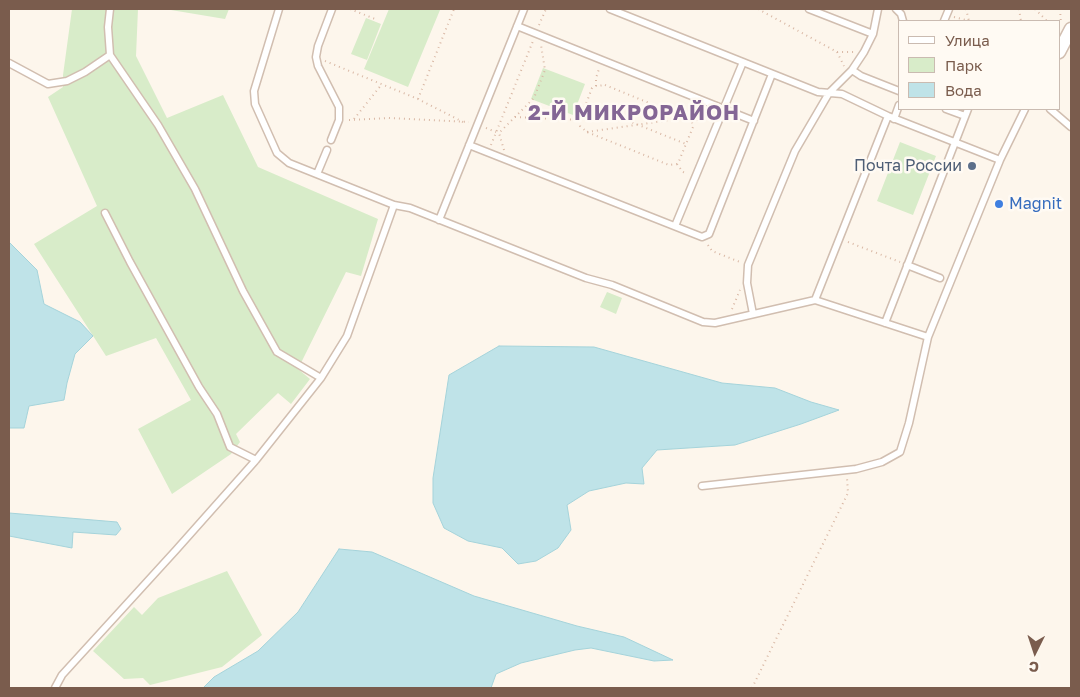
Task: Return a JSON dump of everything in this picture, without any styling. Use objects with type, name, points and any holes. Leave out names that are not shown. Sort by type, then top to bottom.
[{"type":"street","points":[[1060,50],[1071,29]]},
{"type":"lane","points":[[110,9],[108,26],[110,55],[158,124],[195,189],[243,291],[277,352],[321,378]]},
{"type":"lane","points":[[279,9],[254,91],[255,104],[277,153],[289,163],[394,205],[410,208],[586,278],[612,285],[703,322],[715,323],[814,300],[928,338]]},
{"type":"lane","points":[[331,140],[339,120],[339,108],[318,66],[316,57],[318,46],[332,9]]},
{"type":"lane","points":[[439,220],[524,9]]},
{"type":"lane","points":[[610,9],[818,92],[842,94],[891,118],[1000,160]]},
{"type":"lane","points":[[809,9],[874,34]]},
{"type":"lane","points":[[753,314],[747,282],[748,267],[795,151],[828,93],[850,72],[864,52],[874,34],[878,9]]},
{"type":"lane","points":[[896,9],[901,14],[903,20]]},
{"type":"lane","points":[[517,26],[754,121]]},
{"type":"lane","points":[[9,63],[48,84],[67,81],[85,72],[110,55]]},
{"type":"lane","points":[[675,226],[743,62]]},
{"type":"lane","points":[[850,72],[898,91]]},
{"type":"lane","points":[[469,145],[702,237],[708,234],[772,74]]},
{"type":"lane","points":[[814,300],[891,118],[898,107]]},
{"type":"lane","points":[[949,110],[965,116]]},
{"type":"lane","points":[[885,323],[968,110]]},
{"type":"lane","points":[[702,486],[847,470],[882,462],[900,452],[909,423],[928,338],[1000,160],[1025,110]]},
{"type":"lane","points":[[1051,110],[1071,127]]},
{"type":"lane","points":[[317,174],[327,150]]},
{"type":"lane","points":[[55,688],[62,675],[256,460],[321,378],[347,336],[394,205]]},
{"type":"lane","points":[[105,213],[199,387],[217,414],[230,447],[256,460]]},
{"type":"lane","points":[[907,265],[940,278]]},
{"type":"path","points":[[350,9],[375,19]]},
{"type":"path","points":[[418,99],[454,9]]},
{"type":"path","points":[[488,152],[538,34],[546,9]]},
{"type":"path","points":[[758,9],[837,52],[850,72]]},
{"type":"path","points":[[1035,9],[1046,20]]},
{"type":"path","points":[[948,11],[967,20]]},
{"type":"path","points":[[497,133],[534,98],[544,70],[538,34]]},
{"type":"path","points":[[837,52],[864,52]]},
{"type":"path","points":[[316,57],[418,99],[463,122]]},
{"type":"path","points":[[596,86],[596,78],[602,60]]},
{"type":"path","points":[[353,120],[382,84]]},
{"type":"path","points":[[604,86],[692,122],[693,127],[677,164],[668,165],[587,132],[580,126],[580,120],[592,88],[604,86]]},
{"type":"path","points":[[586,104],[686,144]]},
{"type":"path","points":[[692,122],[724,109]]},
{"type":"path","points":[[516,116],[580,120]]},
{"type":"path","points":[[339,120],[388,118],[471,122]]},
{"type":"path","points":[[587,132],[686,118]]},
{"type":"path","points":[[482,126],[497,133],[507,160]]},
{"type":"path","points":[[677,164],[682,172],[696,177]]},
{"type":"path","points":[[702,237],[712,250],[748,267],[728,320]]},
{"type":"path","points":[[839,238],[907,265]]},
{"type":"path","points":[[752,688],[848,493],[847,470]]},
{"type":"green space","points":[[72,9],[138,9],[136,56],[167,118],[223,95],[258,167],[378,219],[361,276],[346,272],[298,369],[310,379],[291,404],[278,393],[236,434],[240,442],[231,454],[172,494],[138,429],[191,400],[156,338],[106,356],[34,244],[97,206],[48,97],[63,87]]},
{"type":"green space","points":[[165,9],[229,9],[225,19]]},
{"type":"green space","points":[[389,9],[440,10],[408,87],[364,69]]},
{"type":"green space","points":[[366,18],[381,24],[367,60],[351,54]]},
{"type":"green space","points":[[543,68],[585,84],[573,115],[531,99]]},
{"type":"green space","points":[[900,142],[936,156],[913,215],[877,201]]},
{"type":"green space","points":[[607,292],[622,298],[616,314],[600,307]]},
{"type":"green space","points":[[227,571],[262,635],[222,667],[150,685],[143,678],[124,679],[93,651],[134,607],[142,615],[158,598]]},
{"type":"water","points":[[9,242],[37,270],[44,304],[80,322],[93,336],[75,354],[64,400],[29,406],[24,428],[9,428]]},
{"type":"water","points":[[499,346],[594,347],[722,383],[775,388],[811,402],[839,410],[735,445],[657,450],[642,468],[644,484],[626,483],[589,491],[567,505],[571,530],[558,548],[536,561],[518,564],[502,548],[468,541],[444,528],[433,503],[433,478],[449,375]]},
{"type":"water","points":[[9,513],[117,522],[121,529],[116,535],[73,532],[72,548],[9,536]]},
{"type":"water","points":[[339,549],[372,552],[474,596],[577,626],[624,637],[673,660],[654,661],[591,648],[575,650],[521,663],[496,674],[491,688],[203,688],[214,677],[258,651],[298,612]]},
{"type":"place","name":"Почта России","points":[[972,166]]},
{"type":"place","name":"Magnit","points":[[999,204]]},
{"type":"district","name":"2-Й МИКРОРАЙОН","points":[[634,113]]}]
